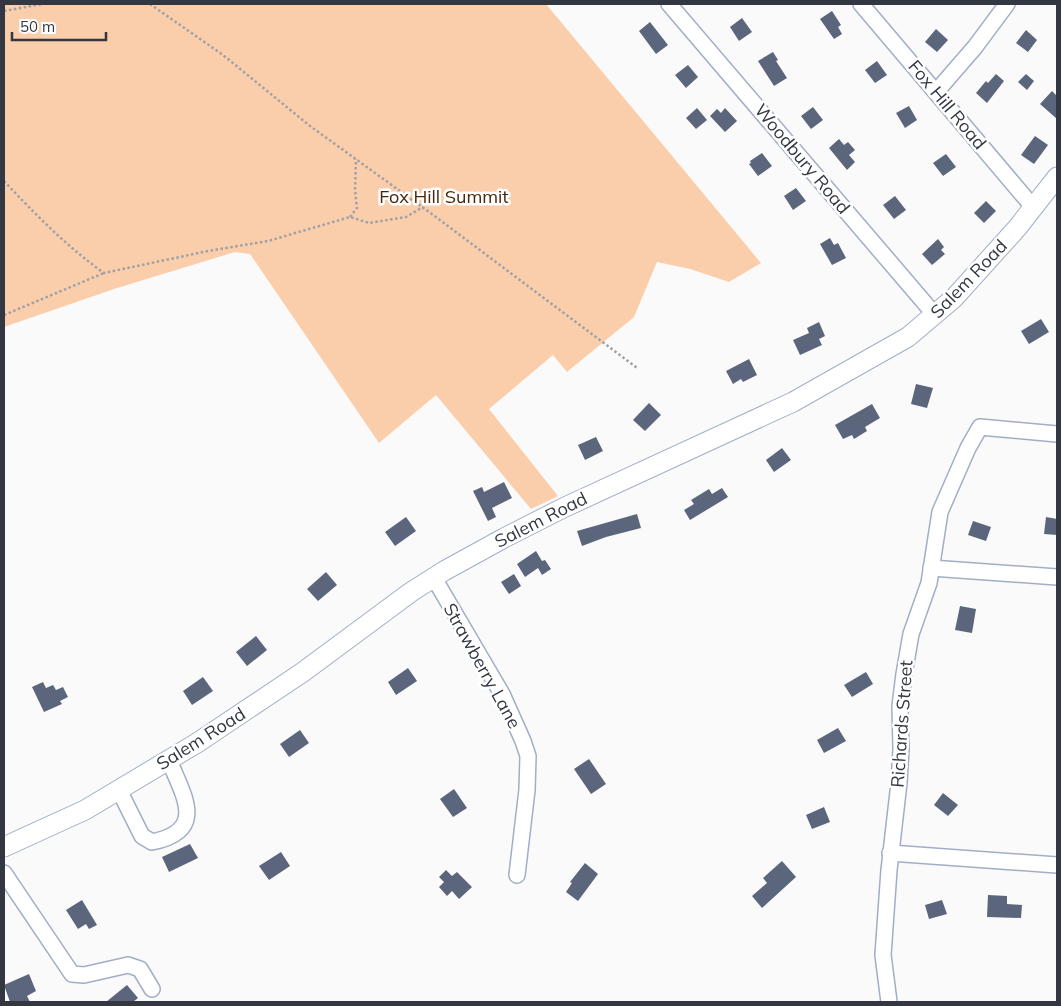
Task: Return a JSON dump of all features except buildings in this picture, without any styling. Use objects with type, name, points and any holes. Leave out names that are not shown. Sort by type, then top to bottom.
[{"type":"main road","name":"Salem Road","points":[[4,847],[85,810],[169,760],[241,715],[303,672],[411,592],[504,538],[571,504],[801,397],[908,337],[954,298],[1057,177]]},
{"type":"street","name":"Woodbury Road","points":[[669,4],[935,315]]},
{"type":"street","name":"Fox Hill Road","points":[[861,4],[1033,207]]},
{"type":"street","points":[[936,92],[975,48],[1008,4]]},
{"type":"street","name":"Richards Street","points":[[889,1002],[883,955],[890,852],[901,749],[900,706],[911,634],[928,583],[940,512],[968,448],[980,427],[1057,434]]},
{"type":"street","points":[[931,568],[1057,577]]},
{"type":"street","name":"Strawberry Lane","points":[[434,578],[502,694],[523,740],[528,756],[527,790],[517,875]]},
{"type":"street","points":[[119,790],[142,836],[152,842],[161,840],[178,831],[187,821],[188,806],[169,760]]},
{"type":"street","points":[[890,852],[1057,865]]},
{"type":"street","points":[[4,873],[72,974],[84,975],[128,965],[140,969],[152,989]]},
{"type":"path","points":[[4,12],[42,4]]},
{"type":"path","points":[[150,4],[223,55],[310,126],[423,207],[637,368]]},
{"type":"path","points":[[4,315],[104,273],[208,251],[268,241],[350,217],[358,208],[355,190],[356,158]]},
{"type":"path","points":[[4,180],[47,226],[84,259],[104,273]]},
{"type":"path","points":[[350,217],[369,223],[406,217],[423,207]]},
{"type":"green space","name":"Fox Hill Summit","points":[[4,4],[546,4],[761,263],[729,282],[690,269],[657,262],[634,317],[567,372],[553,355],[489,409],[558,496],[531,509],[436,395],[379,443],[250,254],[235,252],[114,289],[4,327]]}]
